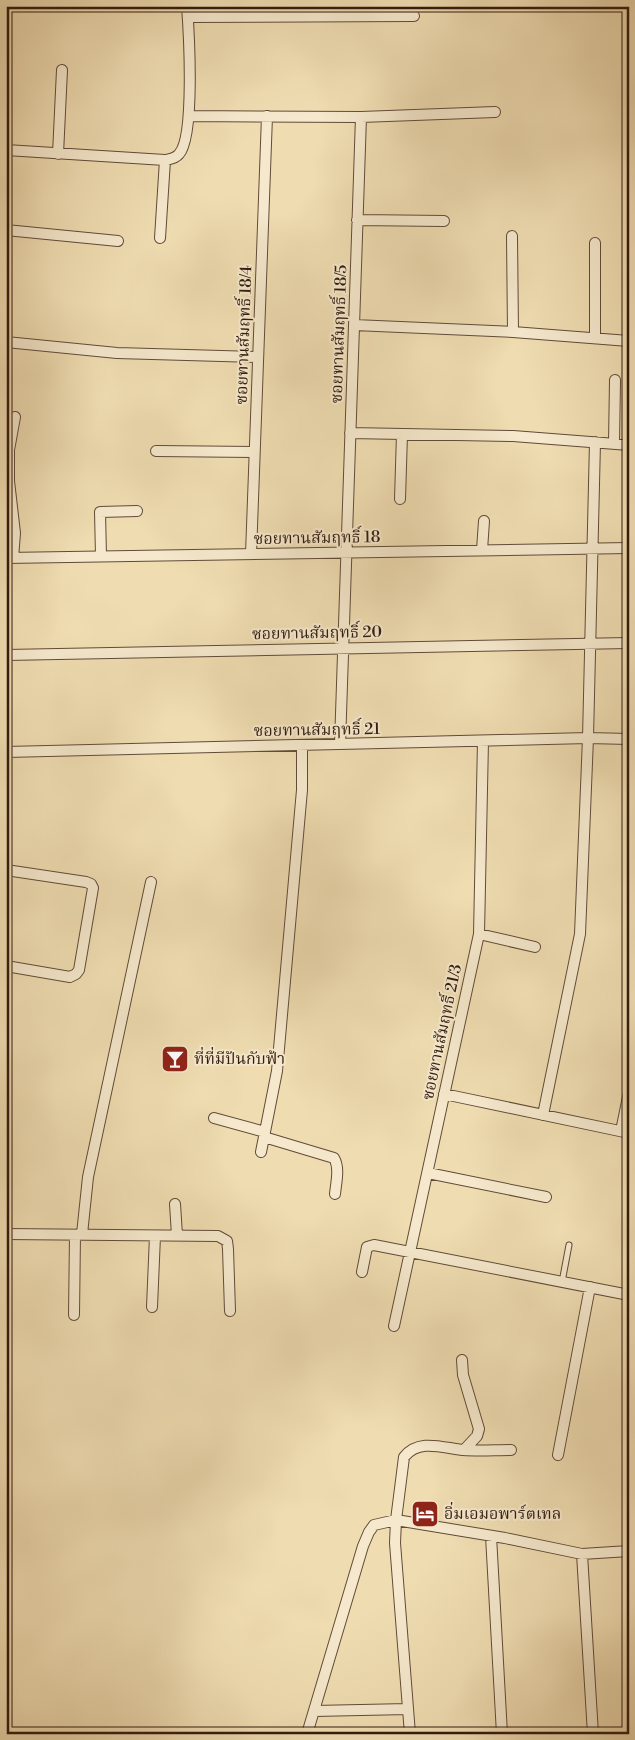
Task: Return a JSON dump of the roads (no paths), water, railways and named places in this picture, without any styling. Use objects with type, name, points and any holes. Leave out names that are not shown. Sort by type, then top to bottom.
[{"type":"street","points":[[6,150],[173,159],[182,148],[189,116],[187,6]]},
{"type":"street","points":[[188,17],[414,16]]},
{"type":"street","points":[[58,154],[62,70]]},
{"type":"street","points":[[189,116],[361,117],[495,112]]},
{"type":"street","name":"ซอยทานสัมฤทธิ์ 18/4","points":[[250,554],[266,116]]},
{"type":"street","name":"ซอยทานสัมฤทธิ์ 18/5","points":[[340,744],[361,117]]},
{"type":"street","points":[[160,238],[165,160]]},
{"type":"street","points":[[357,220],[444,221]]},
{"type":"street","points":[[6,230],[118,241]]},
{"type":"street","points":[[512,236],[513,332]]},
{"type":"street","points":[[595,243],[596,338]]},
{"type":"street","points":[[354,326],[513,332],[629,341]]},
{"type":"street","points":[[6,342],[117,353],[258,357]]},
{"type":"street","points":[[614,444],[615,380]]},
{"type":"street","points":[[10,558],[15,533],[9,481],[9,458],[15,417]]},
{"type":"street","points":[[350,433],[513,436],[629,445]]},
{"type":"street","points":[[400,499],[402,434]]},
{"type":"street","points":[[543,1115],[580,934],[591,643],[595,442]]},
{"type":"street","points":[[156,451],[254,452]]},
{"type":"street","points":[[102,556],[100,512],[138,511]]},
{"type":"street","points":[[482,550],[484,521]]},
{"type":"street","name":"ซอยทานสัมฤทธิ์ 18","points":[[10,558],[629,548]]},
{"type":"street","name":"ซอยทานสัมฤทธิ์ 20","points":[[6,655],[629,643]]},
{"type":"street","name":"ซอยทานสัมฤทธิ์ 21","points":[[6,752],[588,738],[629,739]]},
{"type":"street","name":"ซอยทานสัมฤทธิ์ 21/3","points":[[394,1326],[479,934],[484,741]]},
{"type":"street","points":[[261,1152],[278,1071],[302,790],[302,745]]},
{"type":"street","points":[[6,870],[86,882],[91,884],[93,888],[79,970],[76,974],[70,976],[6,966]]},
{"type":"street","points":[[74,1315],[79,1234],[88,1177],[151,882]]},
{"type":"street","points":[[479,934],[536,947]]},
{"type":"street","points":[[444,1094],[625,1132],[629,1092]]},
{"type":"street","points":[[214,1118],[334,1158],[337,1169],[336,1194]]},
{"type":"street","points":[[428,1173],[546,1197]]},
{"type":"street","points":[[175,1204],[177,1235]]},
{"type":"street","points":[[6,1234],[218,1236],[227,1241],[230,1311]]},
{"type":"street","points":[[152,1308],[156,1236]]},
{"type":"street","points":[[362,1272],[367,1247],[374,1244],[629,1295]]},
{"type":"street","points":[[558,1455],[590,1287]]},
{"type":"street","points":[[462,1360],[463,1375],[479,1429],[477,1436],[464,1450]]},
{"type":"street","points":[[410,1734],[395,1543],[404,1457],[409,1451],[436,1445],[464,1450],[511,1450]]},
{"type":"street","points":[[307,1734],[369,1532],[374,1525],[396,1520],[582,1554],[629,1551]]},
{"type":"street","points":[[491,1536],[502,1734]]},
{"type":"street","points":[[582,1554],[593,1734]]},
{"type":"street","points":[[314,1711],[408,1709]]},
{"type":"lane","points":[[562,1282],[569,1245]]},
{"type":"place","name":"ที่ที่มีปันกับฟ้า","points":[[175,1059]]},
{"type":"place","name":"อิ่มเอมอพาร์ตเทล","points":[[425,1514]]}]
